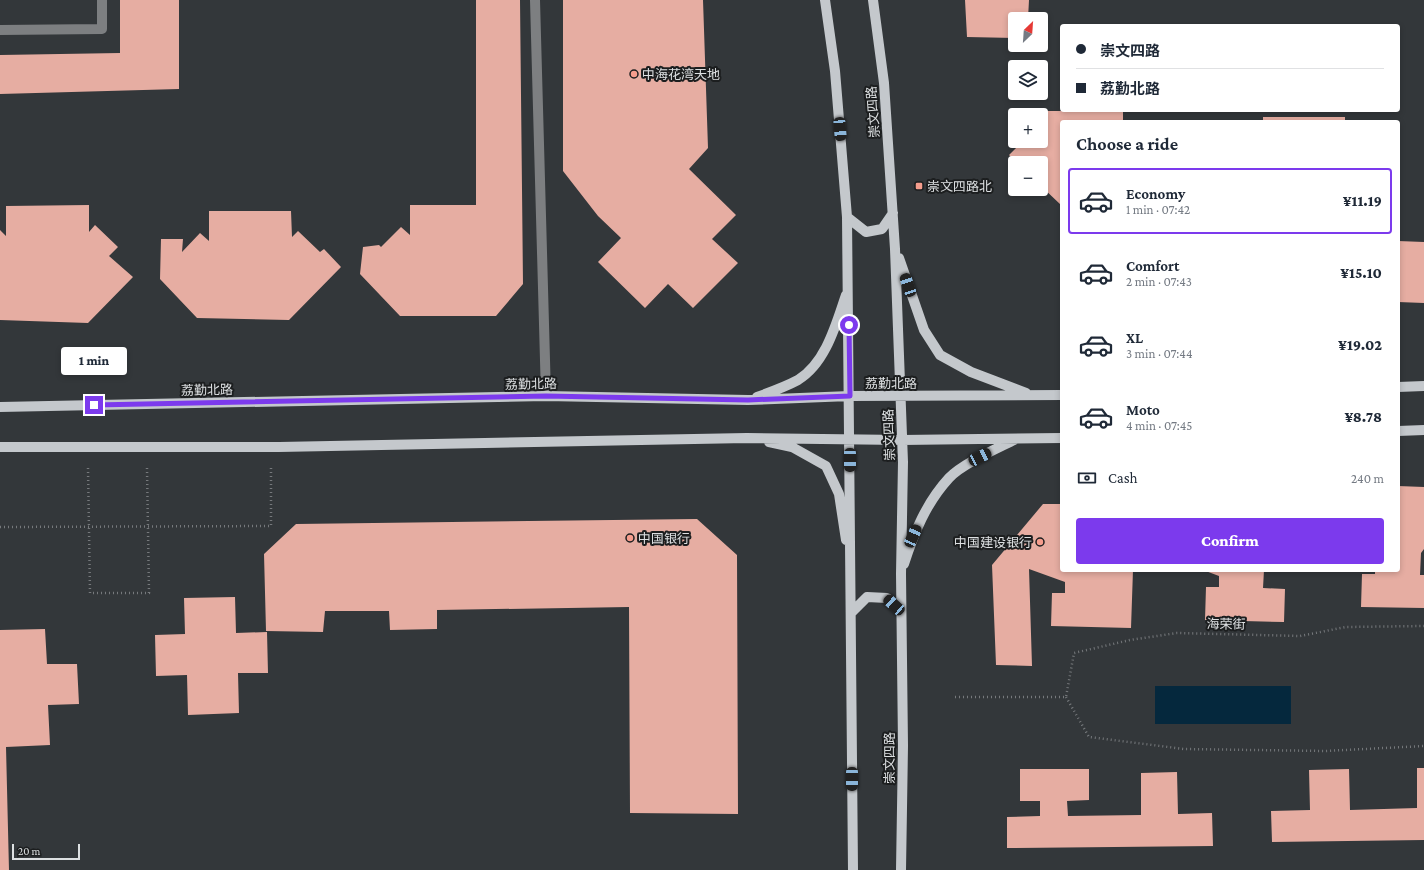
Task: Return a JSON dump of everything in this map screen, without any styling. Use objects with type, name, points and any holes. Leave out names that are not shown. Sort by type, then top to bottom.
[{"type":"main road","points":[[825,0],[835,71],[847,217],[849,285],[853,870]]},
{"type":"main road","name":"崇文四路","points":[[873,0],[884,84],[895,249],[901,396],[901,611],[903,746],[901,870]]},
{"type":"main road","points":[[847,217],[866,232],[882,229],[893,213]]},
{"type":"main road","points":[[895,249],[924,330],[940,355],[971,372],[1034,395]]},
{"type":"main road","points":[[748,400],[798,380],[820,360],[832,333],[849,285]]},
{"type":"main road","points":[[1400,387],[1424,386]]},
{"type":"main road","name":"荔勤北路","points":[[0,407],[546,396],[748,400],[850,396],[1060,395]]},
{"type":"main road","points":[[1400,431],[1424,430]]},
{"type":"main road","points":[[747,438],[792,447],[826,466],[839,494],[851,574]]},
{"type":"main road","points":[[0,447],[279,447],[747,438],[902,440],[1060,438]]},
{"type":"main road","points":[[901,574],[913,536],[925,509],[949,478],[980,457],[1017,439]]},
{"type":"main road","points":[[852,612],[867,597],[887,598],[901,611]]},
{"type":"street","points":[[0,30],[102,29],[102,0]]},
{"type":"street","points":[[535,0],[546,396]]},
{"type":"path","points":[[0,527],[271,526],[271,467]]},
{"type":"path","points":[[88,468],[90,593],[149,593],[147,468]]},
{"type":"path","name":"海荣街","points":[[1066,697],[1074,653],[1130,640],[1177,633],[1300,636],[1346,628],[1424,626]]},
{"type":"path","points":[[955,697],[1066,697],[1090,737],[1184,749],[1325,751],[1424,746]]},
{"type":"water","points":[[1155,686],[1291,686],[1291,724],[1155,724]]},
{"type":"building","points":[[120,0],[179,0],[179,89],[0,94],[0,55],[120,53]]},
{"type":"building","points":[[476,0],[520,0],[523,284],[496,316],[400,316],[360,274],[363,247],[379,245],[381,247],[401,227],[410,235],[410,205],[476,205]]},
{"type":"building","name":"中海花湾天地","points":[[563,0],[703,0],[708,148],[689,169],[736,215],[712,239],[738,263],[693,308],[668,284],[645,308],[598,262],[621,238],[598,216],[563,171]]},
{"type":"building","points":[[965,0],[1029,0],[1028,12],[1008,12],[1008,38],[967,37]]},
{"type":"building","points":[[1048,111],[1123,112],[1123,120],[1060,120],[1060,204],[1048,193],[1048,156],[1009,155],[1016,148],[1048,148]]},
{"type":"building","points":[[1263,117],[1345,117],[1345,120],[1263,120]]},
{"type":"building","points":[[89,205],[89,232],[95,225],[118,247],[109,256],[133,277],[88,323],[0,320],[0,230],[6,236],[6,206]]},
{"type":"building","points":[[209,211],[291,211],[292,237],[298,231],[320,252],[324,249],[341,267],[289,320],[197,318],[160,279],[161,239],[183,239],[182,252],[200,233],[209,241]]},
{"type":"building","points":[[1400,241],[1424,242],[1424,303],[1400,302]]},
{"type":"building","points":[[1400,486],[1424,487],[1424,549],[1421,553],[1420,575],[1424,575],[1424,608],[1361,607],[1362,574],[1375,574],[1375,572],[1400,572]]},
{"type":"building","points":[[1043,504],[1060,504],[1060,572],[1133,572],[1131,628],[1051,626],[1052,593],[1065,593],[1065,582],[1029,569],[1032,666],[996,665],[992,565]]},
{"type":"building","points":[[697,519],[737,555],[738,814],[630,813],[629,607],[437,610],[437,629],[390,630],[389,611],[325,611],[323,632],[266,631],[264,554],[296,524]]},
{"type":"building","points":[[1208,572],[1264,572],[1263,588],[1285,589],[1284,622],[1205,620],[1206,587],[1219,587],[1219,576]]},
{"type":"building","points":[[235,597],[236,633],[267,632],[268,673],[238,673],[239,713],[188,715],[187,675],[156,676],[155,635],[185,634],[184,598]]},
{"type":"building","points":[[45,629],[47,664],[77,664],[79,704],[48,705],[50,745],[6,747],[9,870],[0,870],[0,630]]},
{"type":"building","points":[[1417,768],[1424,768],[1424,840],[1272,842],[1271,811],[1310,810],[1309,770],[1349,769],[1350,810],[1417,808]]},
{"type":"building","points":[[1020,769],[1089,769],[1089,800],[1067,801],[1068,816],[1141,815],[1141,773],[1177,772],[1178,814],[1212,813],[1213,846],[1007,848],[1007,817],[1040,816],[1040,801],[1020,801]]},
{"type":"place","name":"中海花湾天地","points":[[634,74]]},
{"type":"place","name":"崇文四路北","points":[[919,186]]},
{"type":"place","name":"中国银行","points":[[630,538]]},
{"type":"place","name":"中国建设银行","points":[[1040,542]]},
{"type":"route","points":[[94,405],[546,396],[748,400],[850,396],[849,325]]}]
